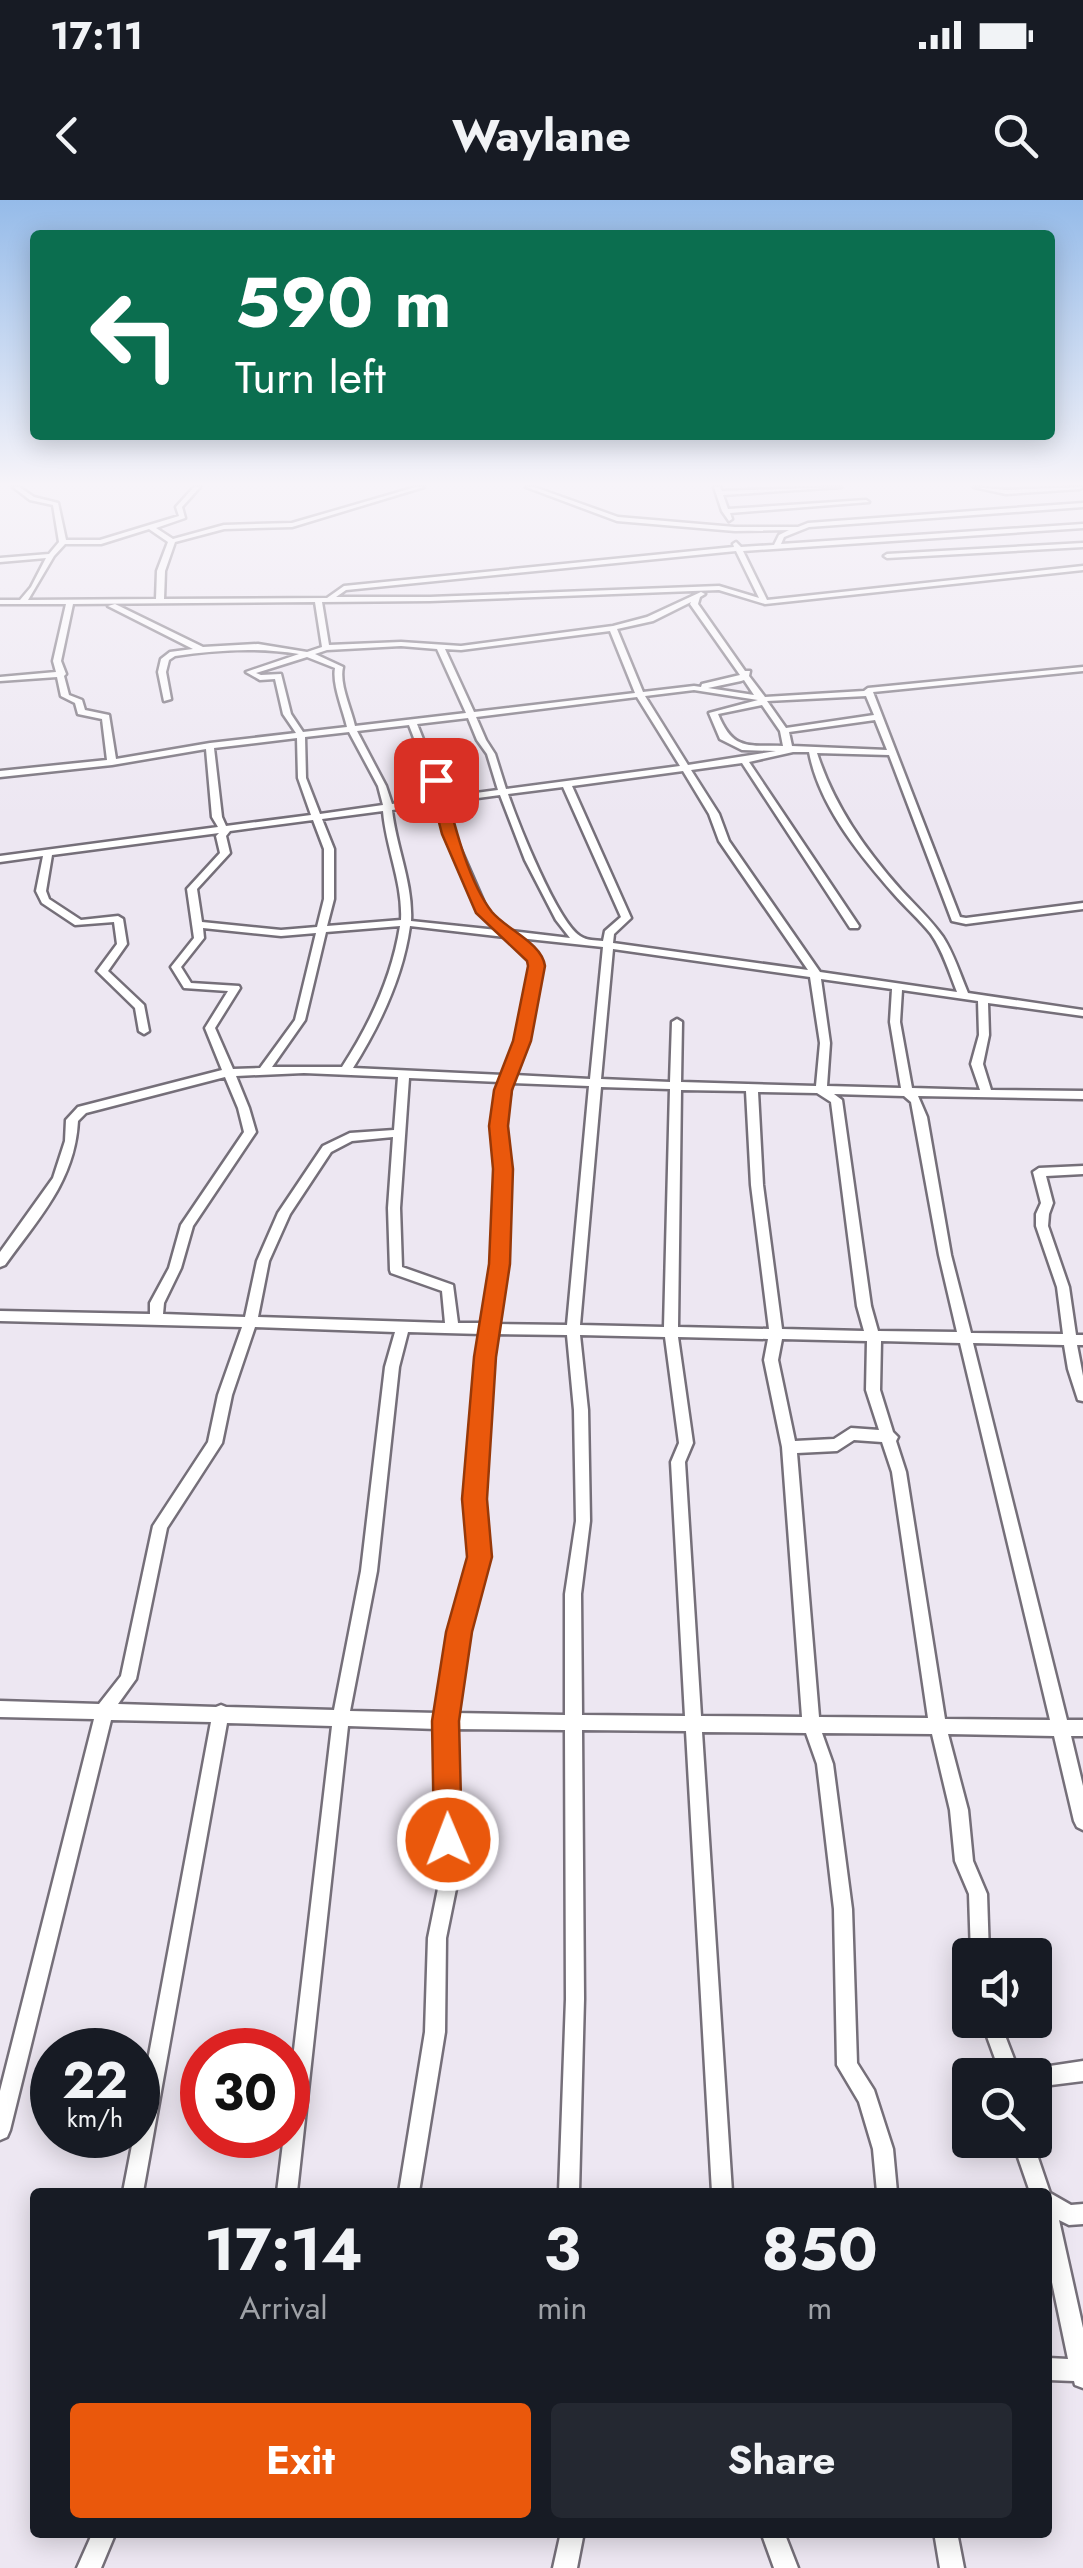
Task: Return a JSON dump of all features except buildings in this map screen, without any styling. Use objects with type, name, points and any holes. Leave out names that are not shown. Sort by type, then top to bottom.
[{"type":"street","points":[[23,601],[27,598]]},
{"type":"street","points":[[0,602],[348,598]]},
{"type":"street","points":[[263,1071],[300,1020],[329,899],[329,849],[302,778],[302,736],[288,714],[278,676],[250,675],[253,669],[326,648],[461,648],[613,628],[650,618],[691,598]]},
{"type":"street","points":[[695,598],[694,604],[704,620],[747,673],[750,685],[765,700],[784,731],[789,751]]},
{"type":"street","points":[[750,598],[765,602],[793,598]]},
{"type":"street","points":[[763,598],[765,602]]},
{"type":"street","points":[[318,599],[326,648]]},
{"type":"street","points":[[108,601],[201,650]]},
{"type":"street","points":[[70,602],[57,661],[65,696],[78,702],[81,712],[106,718],[112,762]]},
{"type":"street","points":[[613,628],[640,695],[714,814],[724,841],[815,973],[826,1043],[821,1090]]},
{"type":"street","points":[[167,698],[162,672],[165,659],[201,650],[236,644],[302,653],[339,667],[336,676],[350,730],[380,780],[390,810],[390,834],[404,889],[406,924],[373,1030],[345,1072]]},
{"type":"street","points":[[439,646],[452,660],[512,824],[557,920],[582,942]]},
{"type":"street","points":[[870,693],[873,688],[1083,669]]},
{"type":"street","points":[[0,774],[210,746],[474,718],[694,688],[741,679],[747,673]]},
{"type":"street","points":[[0,679],[62,674]]},
{"type":"street","points":[[694,688],[765,700],[870,693]]},
{"type":"street","points":[[870,693],[956,919],[1083,906]]},
{"type":"street","points":[[765,700],[758,705],[712,713],[723,737],[732,742],[789,751],[892,752]]},
{"type":"street","points":[[784,731],[879,717]]},
{"type":"street","points":[[410,2188],[435,2032],[437,1938],[449,1880],[445,1721],[459,1632],[480,1557],[474,1499],[500,1264],[503,1169],[498,1126],[508,1079],[522,1041],[536,966],[536,959],[484,913],[449,834],[443,801],[414,724]]},
{"type":"street","points":[[210,746],[217,817],[225,828]]},
{"type":"street","points":[[0,859],[390,810],[789,751]]},
{"type":"street","points":[[813,753],[830,795],[852,832],[946,952],[964,997]]},
{"type":"street","points":[[744,760],[854,926]]},
{"type":"street","points":[[567,784],[626,918],[609,933],[592,1083],[573,1327],[582,1410],[583,1521],[572,1594],[575,1999],[569,2188]]},
{"type":"street","points":[[156,1318],[156,1303],[175,1268],[186,1226],[250,1132],[241,1099],[225,1073],[210,1028],[235,988],[188,986],[176,967],[194,949],[192,889],[225,853],[221,836],[225,828]]},
{"type":"street","points":[[48,853],[40,891],[45,901],[78,923],[118,920],[122,944],[102,971],[140,1007],[144,1031]]},
{"type":"street","points":[[196,924],[246,932],[406,924],[609,945],[1083,1013]]},
{"type":"street","points":[[898,988],[895,1022],[908,1092],[916,1100],[921,1117],[964,1338],[1083,1821]]},
{"type":"street","points":[[983,999],[984,1035],[977,1064],[987,1094]]},
{"type":"street","points":[[677,1022],[671,1334],[686,1443],[678,1462],[722,2188]]},
{"type":"street","points":[[0,1262],[62,1177],[73,1147],[72,1120],[82,1110],[225,1073],[345,1072],[673,1086],[1083,1095]]},
{"type":"street","points":[[404,1074],[394,1208],[396,1270],[448,1288],[452,1326]]},
{"type":"street","points":[[752,1088],[757,1185],[776,1334],[772,1372],[789,1446],[811,1724],[825,1764],[843,1909],[847,2065],[867,2098],[882,2149],[887,2188]]},
{"type":"street","points":[[821,1090],[836,1100],[864,1306],[874,1336],[874,1390],[891,1438],[938,1726],[958,1810],[964,1861],[978,1894],[979,1938]]},
{"type":"street","points":[[0,2130],[105,1709],[128,1679],[160,1526],[215,1443],[224,1394],[250,1324],[263,1261],[284,1213],[328,1149],[350,1137],[400,1133]]},
{"type":"street","points":[[1083,1170],[1039,1172],[1048,1204],[1042,1214],[1043,1232],[1077,1340],[1072,1370],[1083,1396]]},
{"type":"street","points":[[0,1316],[402,1327],[573,1327],[671,1334],[1077,1340]]},
{"type":"street","points":[[286,2188],[340,1716],[368,1570],[392,1366],[402,1327]]},
{"type":"street","points":[[789,1446],[837,1446],[852,1434],[891,1438]]},
{"type":"street","points":[[0,1709],[445,1721],[1083,1728]]},
{"type":"street","points":[[134,2188],[221,1713]]},
{"type":"street","points":[[1052,2074],[1083,2071]]},
{"type":"street","points":[[1028,2158],[1039,2188]]},
{"type":"street","points":[[1052,2204],[1069,2215],[1083,2214]]},
{"type":"street","points":[[1052,2236],[1082,2372],[1052,2370]]},
{"type":"street","points":[[90,2568],[102,2538]]},
{"type":"street","points":[[565,2568],[572,2538]]},
{"type":"street","points":[[774,2538],[786,2568]]},
{"type":"street","points":[[945,2538],[952,2568]]},
{"type":"route","points":[[436,780],[449,834],[484,913],[536,959],[522,1041],[503,1090],[498,1126],[503,1169],[498,1215],[500,1264],[485,1357],[474,1499],[480,1557],[459,1632],[445,1721],[448,1840]]}]
